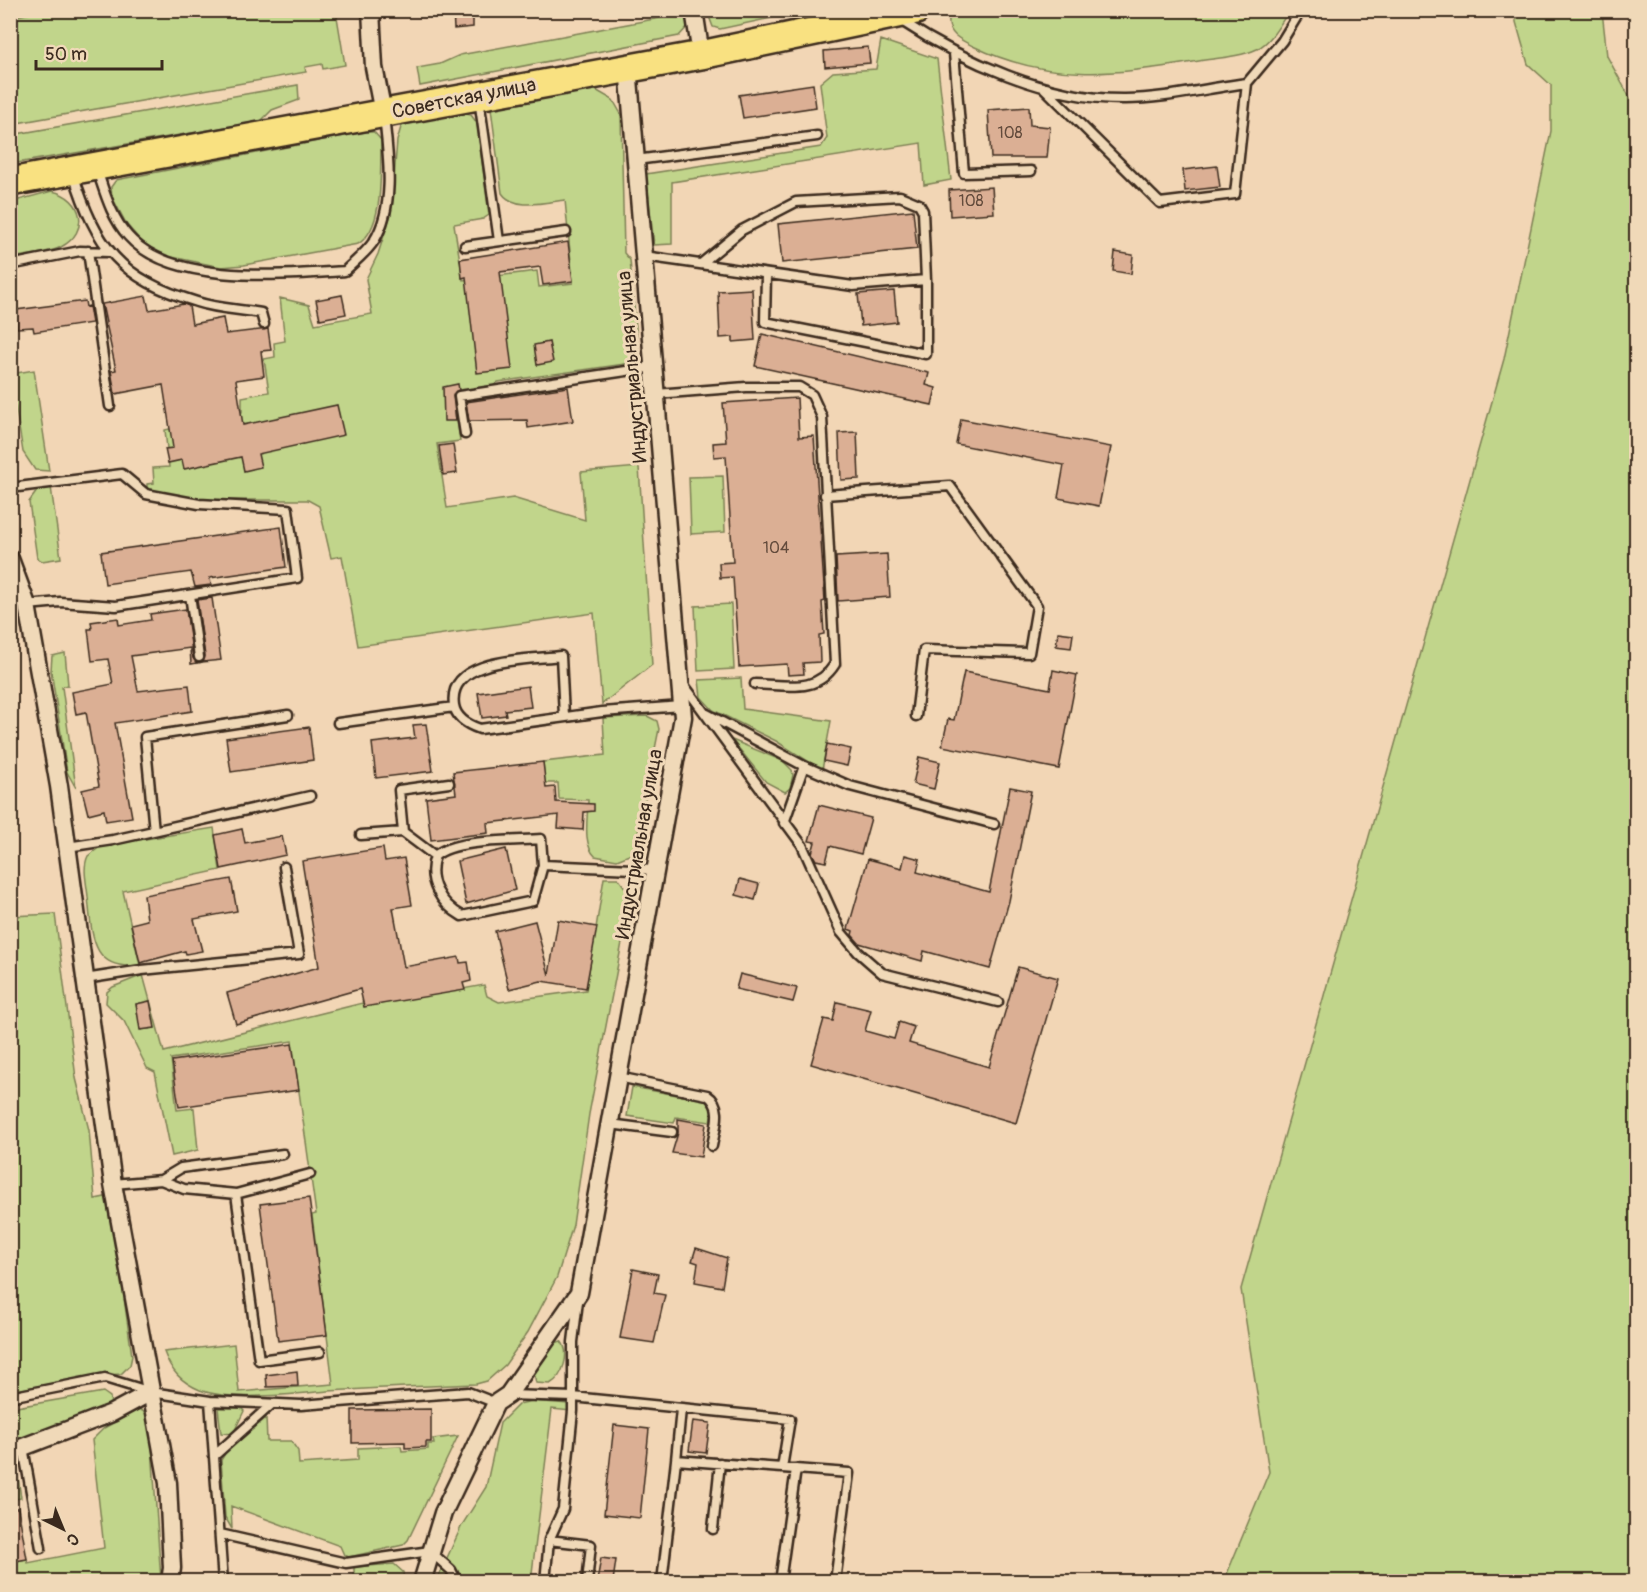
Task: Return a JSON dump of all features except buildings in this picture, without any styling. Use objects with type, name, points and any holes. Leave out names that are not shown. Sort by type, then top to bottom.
[{"type":"main road","name":"Советская улица","points":[[10,182],[701,55],[901,12]]},
{"type":"street","points":[[371,10],[374,67],[383,113]]},
{"type":"street","points":[[694,10],[701,55]]},
{"type":"street","name":"Индустриальная улица","points":[[422,1581],[443,1513],[502,1399],[579,1293],[683,717],[628,67]]},
{"type":"street","points":[[10,559],[27,605],[67,847],[113,1184],[168,1483],[172,1569],[170,1581]]},
{"type":"street","points":[[17,1449],[112,1413],[151,1392]]},
{"type":"lane","points":[[1043,87],[1160,202],[1235,194],[1247,83],[1282,41],[1301,10]]},
{"type":"lane","points":[[901,12],[954,53],[1043,87],[1126,100],[1247,83]]},
{"type":"lane","points":[[954,53],[963,173],[1031,171]]},
{"type":"lane","points":[[479,95],[499,241]]},
{"type":"lane","points":[[85,169],[128,236],[144,251],[179,265],[221,274],[288,275],[345,271],[374,241],[384,214],[389,160],[383,113]]},
{"type":"lane","points":[[636,160],[817,136]]},
{"type":"lane","points":[[85,169],[86,213],[109,252],[129,270],[157,287],[198,303],[261,313],[264,324]]},
{"type":"lane","points":[[702,263],[742,230],[796,202],[900,196],[919,204],[923,211],[926,354],[765,322],[766,275]]},
{"type":"lane","points":[[465,246],[566,232]]},
{"type":"lane","points":[[10,265],[88,251],[109,252]]},
{"type":"lane","points":[[88,251],[110,406]]},
{"type":"lane","points":[[644,256],[853,286],[926,280]]},
{"type":"lane","points":[[465,434],[459,396],[653,367]]},
{"type":"lane","points":[[656,394],[726,388],[799,387],[812,395],[822,417],[835,664],[826,678],[812,685],[755,684]]},
{"type":"lane","points":[[10,488],[122,474],[146,494],[199,504],[288,509],[297,578],[116,606],[60,602],[27,605]]},
{"type":"lane","points":[[825,495],[950,486],[1037,606],[1029,653],[924,650],[916,716]]},
{"type":"lane","points":[[190,595],[199,657]]},
{"type":"lane","points":[[564,716],[561,656],[476,667],[455,685],[454,707],[467,725],[480,729],[564,716],[682,706]]},
{"type":"lane","points":[[680,680],[783,823],[802,845],[841,932],[874,966],[882,972],[998,1002]]},
{"type":"lane","points":[[338,723],[454,707]]},
{"type":"lane","points":[[704,712],[804,766],[850,786],[994,824]]},
{"type":"lane","points":[[154,831],[145,737],[288,715]]},
{"type":"lane","points":[[783,823],[804,766]]},
{"type":"lane","points":[[403,832],[399,790],[449,783]]},
{"type":"lane","points":[[67,847],[154,831],[310,796]]},
{"type":"lane","points":[[361,835],[403,832],[435,855]]},
{"type":"lane","points":[[541,839],[543,865],[533,901],[462,916],[447,906],[437,893],[432,870],[435,855],[442,849],[457,846],[541,839]]},
{"type":"lane","points":[[543,865],[655,870]]},
{"type":"lane","points":[[84,979],[142,970],[299,954],[284,867]]},
{"type":"lane","points":[[618,1077],[707,1095],[715,1100],[718,1107],[712,1146]]},
{"type":"lane","points":[[610,1124],[672,1132]]},
{"type":"lane","points":[[113,1184],[160,1180],[181,1168],[283,1154]]},
{"type":"lane","points":[[160,1180],[184,1189],[236,1194],[310,1173]]},
{"type":"lane","points":[[236,1194],[259,1360],[320,1352]]},
{"type":"lane","points":[[545,1581],[549,1540],[563,1509],[573,1398],[573,1342],[579,1293]]},
{"type":"lane","points":[[10,1397],[105,1378],[151,1392],[210,1401],[272,1404],[468,1392],[502,1399],[573,1398],[790,1419],[782,1468]]},
{"type":"lane","points":[[210,1401],[223,1581]]},
{"type":"lane","points":[[214,1456],[272,1404]]},
{"type":"lane","points":[[662,1581],[681,1409]]},
{"type":"lane","points":[[17,1449],[41,1548]]},
{"type":"lane","points":[[676,1460],[849,1473],[835,1581]]},
{"type":"lane","points":[[713,1529],[720,1463]]},
{"type":"lane","points":[[780,1581],[796,1469]]},
{"type":"lane","points":[[220,1534],[346,1563],[430,1551],[451,1570],[458,1581]]},
{"type":"lane","points":[[549,1540],[591,1545],[587,1581]]},
{"type":"green space","points":[[707,10],[804,11],[720,29],[713,27]]},
{"type":"green space","points":[[42,11],[336,11],[345,65],[323,69],[322,64],[305,67],[306,72],[11,124],[11,17]]},
{"type":"green space","points":[[977,11],[1289,11],[1267,42],[1243,54],[1141,70],[1086,73],[1058,71],[1003,59],[961,40],[953,33],[949,19],[956,14]]},
{"type":"green space","points":[[1516,11],[1602,11],[1607,56],[1636,109],[1636,1581],[1224,1581],[1269,1472],[1241,1289],[1504,359],[1551,131],[1551,85],[1528,64],[1516,22]]},
{"type":"green space","points":[[692,12],[690,24],[679,36],[420,86],[417,68],[440,64],[460,55]]},
{"type":"green space","points":[[881,40],[937,59],[951,180],[924,185],[921,143],[672,182],[672,244],[654,245],[646,174],[821,147],[827,138],[820,83],[833,72],[876,69]]},
{"type":"green space","points":[[298,85],[299,100],[272,110],[261,121],[11,164],[11,135]]},
{"type":"green space","points":[[594,89],[613,100],[621,114],[624,253],[630,260],[639,362],[498,382],[493,386],[453,392],[460,441],[437,444],[447,508],[513,498],[585,520],[581,472],[639,467],[652,665],[602,704],[594,613],[358,646],[342,556],[331,558],[319,506],[308,500],[193,500],[147,493],[147,484],[154,483],[153,468],[169,467],[165,430],[242,412],[242,397],[269,392],[264,359],[275,357],[274,343],[285,341],[280,298],[309,305],[315,324],[372,314],[366,279],[378,254],[391,214],[397,141],[401,127],[408,122],[462,113],[471,115],[477,123],[489,215],[483,219],[454,224],[463,280],[537,271],[539,287],[573,283],[565,200],[522,204],[507,199],[502,193],[491,108]]},
{"type":"green space","points":[[374,132],[381,140],[379,197],[373,225],[367,236],[358,244],[244,265],[221,267],[167,256],[148,249],[127,225],[112,197],[111,187],[116,180]]},
{"type":"green space","points":[[52,191],[63,195],[77,208],[79,225],[76,233],[61,247],[43,253],[11,258],[11,202]]},
{"type":"green space","points":[[34,370],[49,471],[35,470],[23,452],[11,379],[11,374]]},
{"type":"green space","points":[[723,476],[725,532],[691,534],[689,477]]},
{"type":"green space","points":[[51,487],[61,558],[42,561],[37,558],[29,502],[37,491]]},
{"type":"green space","points":[[731,604],[734,669],[698,671],[695,606]]},
{"type":"green space","points":[[65,653],[68,685],[62,687],[76,788],[67,772],[51,670],[52,656]]},
{"type":"green space","points":[[741,678],[743,709],[831,721],[822,770],[776,741],[713,710],[701,697],[699,680]]},
{"type":"green space","points":[[647,716],[657,721],[659,729],[634,853],[617,860],[595,856],[587,837],[588,800],[559,799],[558,783],[545,783],[543,762],[605,755],[603,718]]},
{"type":"green space","points":[[732,740],[783,761],[792,770],[790,788],[785,792],[766,782]]},
{"type":"green space","points":[[214,828],[220,870],[123,891],[140,965],[124,966],[112,963],[103,957],[97,948],[91,925],[85,871],[88,856],[100,847]]},
{"type":"green space","points":[[604,878],[618,878],[631,896],[589,1114],[573,1225],[557,1277],[528,1332],[505,1365],[487,1381],[476,1384],[263,1396],[213,1394],[193,1387],[178,1375],[164,1352],[234,1344],[239,1392],[333,1384],[312,1215],[316,1214],[292,1041],[171,1059],[177,1110],[194,1108],[198,1150],[172,1156],[155,1072],[147,1068],[124,1021],[106,1003],[107,992],[113,987],[143,975],[164,1052],[363,1003],[364,1007],[484,985],[487,996],[499,1002],[586,990]],"holes":[[[150,1001],[154,1028],[141,1030],[136,1004]]]},
{"type":"green space","points":[[55,914],[76,1078],[89,1130],[95,1199],[110,1196],[132,1356],[130,1365],[121,1374],[93,1376],[11,1391],[10,916]]},
{"type":"green space","points":[[632,1087],[705,1100],[712,1110],[710,1122],[676,1117],[674,1123],[627,1116]]},
{"type":"green space","points":[[561,1341],[565,1358],[559,1376],[550,1384],[536,1383],[534,1373],[542,1359],[552,1346]]},
{"type":"green space","points":[[103,1392],[110,1397],[111,1406],[11,1444],[11,1408]]},
{"type":"green space","points":[[532,1401],[569,1404],[571,1411],[552,1409],[531,1581],[436,1582],[462,1525],[486,1487],[500,1423],[519,1404]]},
{"type":"green space","points":[[218,1408],[241,1408],[244,1411],[233,1434],[221,1433]]},
{"type":"green space","points":[[139,1409],[146,1413],[151,1432],[161,1581],[11,1582],[11,1562],[27,1559],[28,1563],[104,1548],[92,1440],[104,1428]]},
{"type":"green space","points":[[266,1418],[267,1441],[291,1441],[298,1451],[299,1464],[358,1460],[358,1448],[401,1446],[402,1451],[428,1449],[428,1444],[434,1444],[433,1439],[458,1436],[408,1540],[403,1545],[349,1557],[344,1555],[340,1546],[231,1506],[232,1529],[225,1517],[221,1460],[226,1452]]},
{"type":"green space","points":[[10,1463],[17,1470],[21,1498],[11,1500]]},
{"type":"green space","points":[[394,1564],[403,1572],[404,1581],[354,1581],[354,1567]]}]
